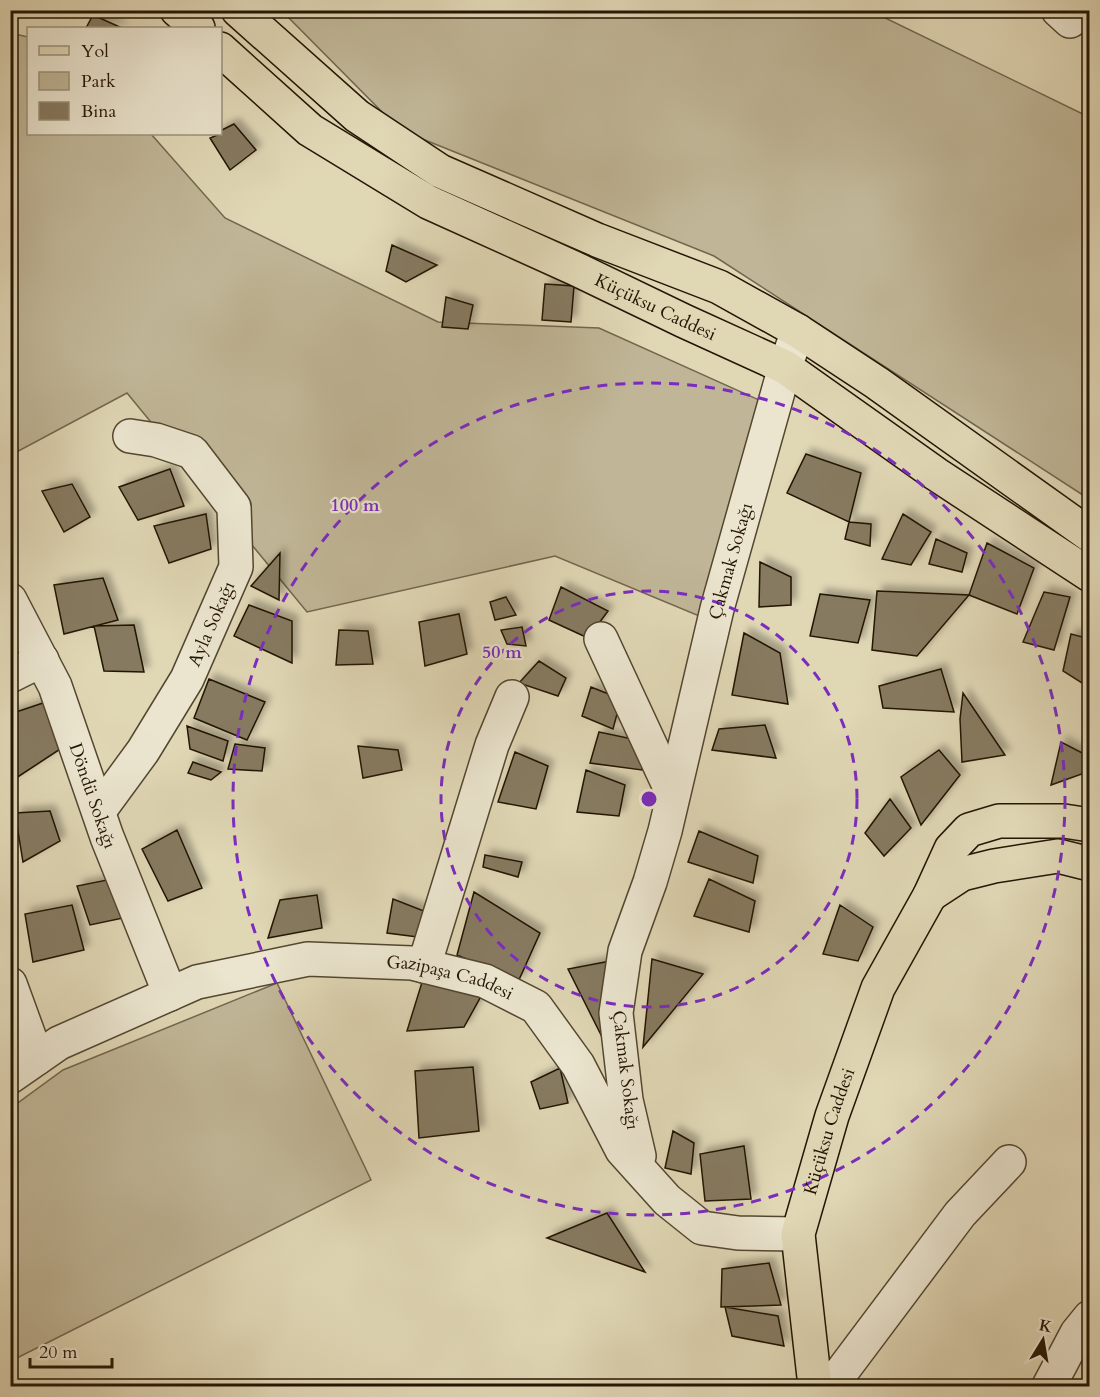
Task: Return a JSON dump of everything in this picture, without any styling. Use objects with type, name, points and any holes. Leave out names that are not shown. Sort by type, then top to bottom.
[{"type":"main road","points":[[177,10],[197,27]]},
{"type":"main road","name":"Küçüksu Caddesi","points":[[238,10],[357,116],[440,171],[597,240],[718,287],[798,331],[877,383],[1089,535]]},
{"type":"main road","name":"Küçüksu Caddesi","points":[[222,51],[310,130],[428,202],[785,366],[936,474],[1089,574]]},
{"type":"main road","name":"Küçüksu Caddesi","points":[[815,1386],[798,1234],[832,1116],[878,988],[930,895],[951,849],[969,830],[999,821],[1064,821],[1089,825]]},
{"type":"main road","name":"Küçüksu Caddesi","points":[[930,895],[962,874],[994,866],[1058,856],[1089,864]]},
{"type":"street","name":"Çakmak Sokağı","points":[[643,1173],[626,1100],[616,1013],[625,951],[650,882],[674,794],[717,609],[785,366],[798,331]]},
{"type":"street","name":"Ayla Sokağı","points":[[99,811],[143,751],[187,679],[236,567],[234,507],[192,452],[156,440],[130,436]]},
{"type":"street","name":"Döndü Sokağı","points":[[10,600],[55,686],[99,811],[170,994]]},
{"type":"street","points":[[601,639],[674,794]]},
{"type":"street","points":[[10,676],[42,660]]},
{"type":"street","points":[[424,966],[492,745],[512,697]]},
{"type":"street","name":"Gazipaşa Caddesi","points":[[10,1077],[59,1043],[196,982],[308,959],[412,963],[485,981],[536,1007],[578,1065],[622,1150],[667,1200],[702,1228],[738,1233],[798,1234]]},
{"type":"street","points":[[10,984],[37,1058]]},
{"type":"street","points":[[831,1386],[960,1214],[1009,1162]]},
{"type":"street","points":[[1049,1386],[1077,1333],[1089,1317]]},
{"type":"green space","points":[[282,11],[871,11],[1089,117],[1089,499],[714,256],[400,130]]},
{"type":"green space","points":[[11,33],[27,37],[27,135],[152,135],[225,218],[438,322],[599,328],[768,404],[728,628],[555,556],[307,612],[127,393],[11,455]]},
{"type":"green space","points":[[277,983],[371,1180],[11,1361],[11,1108],[63,1070]]},
{"type":"building","points":[[93,15],[120,27],[87,27]]},
{"type":"building","points":[[234,124],[256,150],[230,170],[210,138],[222,135],[222,130]]},
{"type":"building","points":[[392,245],[437,265],[406,282],[386,271]]},
{"type":"building","points":[[545,284],[574,286],[571,322],[542,320]]},
{"type":"building","points":[[446,297],[473,305],[468,329],[442,327]]},
{"type":"building","points":[[806,454],[861,473],[849,522],[787,493]]},
{"type":"building","points":[[170,469],[184,506],[138,520],[119,487]]},
{"type":"building","points":[[72,484],[90,517],[64,532],[42,491]]},
{"type":"building","points":[[206,514],[211,549],[169,563],[154,526]]},
{"type":"building","points":[[903,514],[931,532],[911,565],[882,559]]},
{"type":"building","points":[[849,522],[871,524],[870,546],[845,539]]},
{"type":"building","points":[[936,539],[967,553],[962,572],[929,564]]},
{"type":"building","points":[[987,543],[1034,568],[1017,614],[969,595]]},
{"type":"building","points":[[280,553],[279,600],[251,586]]},
{"type":"building","points":[[760,562],[791,577],[791,605],[759,607]]},
{"type":"building","points":[[103,578],[118,620],[64,634],[54,585]]},
{"type":"building","points":[[561,587],[608,611],[588,638],[549,620]]},
{"type":"building","points":[[877,591],[969,595],[917,656],[872,650]]},
{"type":"building","points":[[1044,592],[1070,597],[1054,650],[1023,642]]},
{"type":"building","points":[[820,594],[870,600],[858,643],[810,636]]},
{"type":"building","points":[[506,597],[516,615],[495,620],[490,602]]},
{"type":"building","points":[[249,605],[292,621],[292,663],[234,636]]},
{"type":"building","points":[[459,614],[467,654],[425,666],[419,622]]},
{"type":"building","points":[[134,625],[144,672],[104,671],[94,626]]},
{"type":"building","points":[[522,627],[526,646],[507,644],[501,630]]},
{"type":"building","points":[[339,630],[368,631],[373,664],[336,665]]},
{"type":"building","points":[[744,633],[780,653],[788,704],[732,695]]},
{"type":"building","points":[[1071,634],[1090,639],[1090,672],[1082,683],[1063,671]]},
{"type":"building","points":[[539,661],[566,678],[558,696],[519,683]]},
{"type":"building","points":[[941,669],[954,712],[883,708],[879,686]]},
{"type":"building","points":[[209,679],[265,702],[247,740],[194,718]]},
{"type":"building","points":[[591,687],[621,699],[613,729],[582,716]]},
{"type":"building","points":[[963,693],[1005,755],[962,762],[960,719]]},
{"type":"building","points":[[49,701],[74,740],[10,782],[10,714]]},
{"type":"building","points":[[765,725],[776,758],[712,750],[719,729]]},
{"type":"building","points":[[187,726],[228,741],[223,761],[190,749]]},
{"type":"building","points":[[599,732],[642,741],[642,770],[590,763]]},
{"type":"building","points":[[1061,742],[1090,757],[1090,771],[1051,785]]},
{"type":"building","points":[[235,744],[265,748],[262,771],[228,769]]},
{"type":"building","points":[[358,746],[398,750],[402,770],[363,778]]},
{"type":"building","points":[[939,750],[960,775],[921,825],[901,777]]},
{"type":"building","points":[[515,752],[548,766],[536,809],[498,802]]},
{"type":"building","points":[[193,762],[221,772],[211,780],[188,773]]},
{"type":"building","points":[[586,770],[625,785],[619,816],[577,812]]},
{"type":"building","points":[[890,799],[911,828],[884,856],[865,833]]},
{"type":"building","points":[[50,811],[60,841],[23,862],[15,813]]},
{"type":"building","points":[[177,830],[202,888],[168,901],[142,849]]},
{"type":"building","points":[[699,831],[758,856],[753,883],[688,862]]},
{"type":"building","points":[[485,855],[522,862],[518,877],[483,867]]},
{"type":"building","points":[[709,879],[755,901],[749,932],[694,916]]},
{"type":"building","points":[[107,880],[123,918],[90,925],[77,886]]},
{"type":"building","points":[[474,892],[540,933],[518,982],[457,955]]},
{"type":"building","points":[[317,895],[322,928],[268,938],[280,900]]},
{"type":"building","points":[[393,899],[429,913],[433,939],[387,933]]},
{"type":"building","points":[[72,905],[84,950],[33,962],[25,914]]},
{"type":"building","points":[[840,905],[873,927],[858,961],[823,954]]},
{"type":"building","points":[[652,959],[703,974],[643,1047]]},
{"type":"building","points":[[616,960],[602,1037],[568,969]]},
{"type":"building","points":[[423,979],[485,989],[464,1027],[407,1031]]},
{"type":"building","points":[[473,1067],[479,1131],[419,1138],[415,1071]]},
{"type":"building","points":[[560,1068],[568,1103],[540,1109],[531,1082]]},
{"type":"building","points":[[673,1131],[694,1143],[691,1174],[665,1168]]},
{"type":"building","points":[[744,1146],[751,1199],[705,1201],[700,1154]]},
{"type":"building","points":[[607,1213],[645,1272],[547,1238]]},
{"type":"building","points":[[769,1263],[781,1305],[721,1307],[722,1269]]},
{"type":"building","points":[[725,1307],[778,1316],[784,1346],[732,1336]]}]
